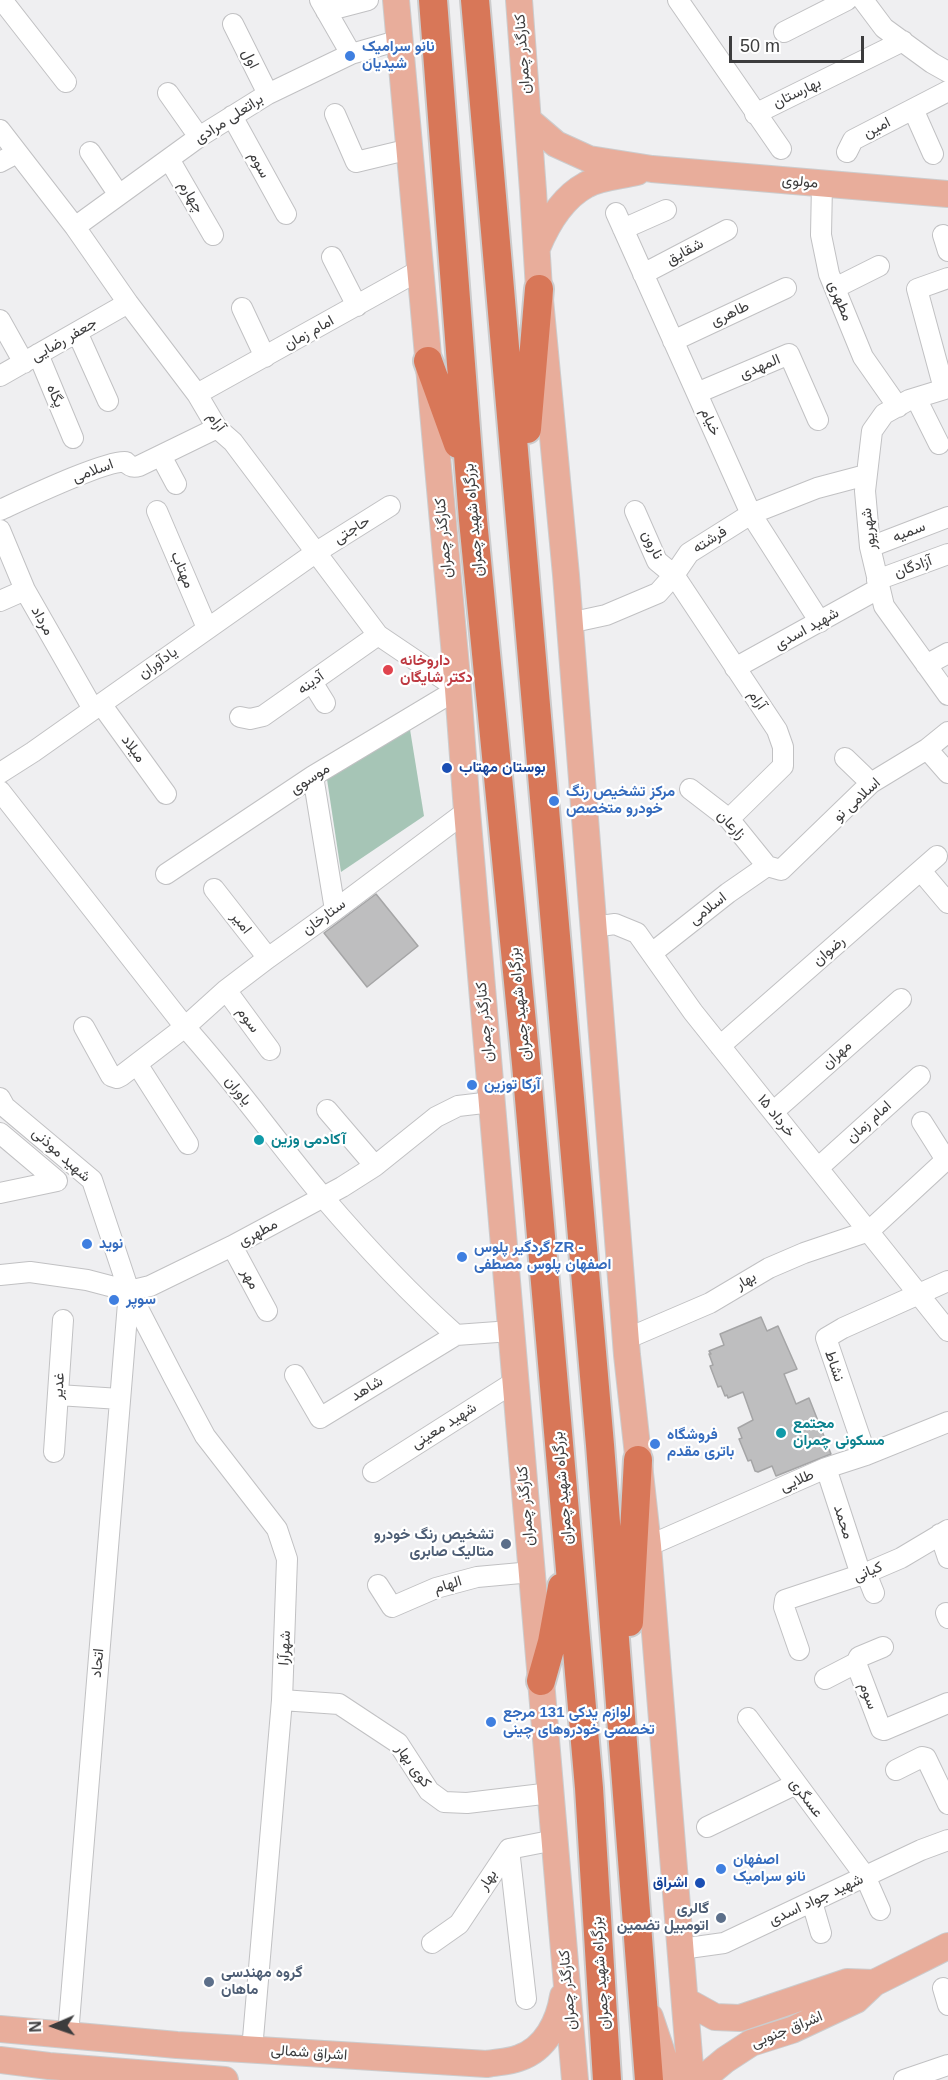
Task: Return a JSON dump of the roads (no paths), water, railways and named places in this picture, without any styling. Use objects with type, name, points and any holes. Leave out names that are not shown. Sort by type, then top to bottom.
[{"type":"highway","name":"بزرگراه شهید چمران","points":[[433,0],[470,476],[525,1052],[589,1788],[607,2080]]},
{"type":"highway","points":[[475,0],[600,1445],[649,2080]]},
{"type":"highway","points":[[520,515],[539,289]]},
{"type":"highway","points":[[428,361],[470,476]]},
{"type":"highway","points":[[622,1735],[638,1460]]},
{"type":"highway","points":[[541,1681],[552,1642],[569,1553]]},
{"type":"main road","name":"کنارگذر چمران","points":[[396,0],[458,689],[575,2080]]},
{"type":"main road","name":"کنارگذر چمران","points":[[519,0],[539,289],[569,623],[626,1339],[648,1546],[692,2080]]},
{"type":"main road","name":"مولوی","points":[[528,120],[556,144],[589,159],[652,169],[948,194]]},
{"type":"main road","name":"مولوی","points":[[536,248],[561,205],[586,184],[652,169]]},
{"type":"main road","name":"اشراق جنوبی","points":[[702,2080],[725,2060],[751,2043],[792,2030],[856,2000],[874,1983],[948,1946]]},
{"type":"main road","name":"اشراق شمالی","points":[[0,2029],[252,2049],[487,2064],[520,2058],[537,2046],[551,2031],[560,2016],[567,1978]]},
{"type":"main road","name":"اشراق جنوبی","points":[[686,2001],[715,2017],[740,2018],[847,1982],[874,1983]]},
{"type":"main road","points":[[642,1994],[666,2065],[668,2080]]},
{"type":"main road","points":[[0,2060],[49,2073],[225,2080]]},
{"type":"main road","points":[[487,2064],[513,2070],[526,2080]]},
{"type":"street","points":[[2,0],[66,82]]},
{"type":"street","points":[[351,54],[323,6],[368,0]]},
{"type":"street","points":[[678,0],[780,149]]},
{"type":"street","points":[[784,32],[847,0]]},
{"type":"street","points":[[863,0],[884,28],[948,72]]},
{"type":"street","name":"اول","points":[[233,24],[268,94]]},
{"type":"street","name":"براتعلی مرادی","points":[[75,227],[199,137],[268,94],[351,54],[400,40]]},
{"type":"street","name":"بهارستان","points":[[755,114],[903,41]]},
{"type":"street","name":"امین","points":[[847,152],[853,140],[948,91]]},
{"type":"street","points":[[168,93],[199,137]]},
{"type":"street","points":[[913,109],[933,154]]},
{"type":"street","points":[[335,114],[356,162],[410,149]]},
{"type":"street","name":"سوم","points":[[232,116],[286,214]]},
{"type":"street","name":"آرام","points":[[0,130],[9,158],[75,227],[128,303],[197,394],[218,428],[233,442],[378,635],[458,689]]},
{"type":"street","points":[[90,152],[119,195]]},
{"type":"street","name":"چهارم","points":[[169,159],[213,235]]},
{"type":"street","name":"مطهری","points":[[822,184],[821,235],[829,274],[863,357],[898,406]]},
{"type":"street","name":"خیام","points":[[666,210],[619,221],[751,514],[820,622]]},
{"type":"street","name":"شقایق","points":[[643,274],[727,230]]},
{"type":"street","points":[[332,257],[357,306]]},
{"type":"street","points":[[835,288],[879,266]]},
{"type":"street","name":"امام زمان","points":[[197,394],[420,270]]},
{"type":"street","points":[[946,388],[917,289],[948,278]]},
{"type":"street","name":"طاهری","points":[[673,341],[786,288]]},
{"type":"street","name":"جعفر رضایی","points":[[0,376],[128,303]]},
{"type":"street","points":[[242,308],[265,357]]},
{"type":"street","name":"پگاه","points":[[0,320],[31,358],[73,438]]},
{"type":"street","points":[[77,332],[108,400]]},
{"type":"street","name":"المهدی","points":[[697,393],[789,354],[818,420]]},
{"type":"street","name":"شهریور","points":[[946,388],[916,398],[884,414],[872,431],[865,491],[870,547],[884,606],[948,695]]},
{"type":"street","points":[[916,398],[939,444]]},
{"type":"street","name":"اسلامی","points":[[0,510],[97,469],[122,462],[134,467],[218,428]]},
{"type":"street","points":[[161,456],[176,484]]},
{"type":"street","name":"فرشته","points":[[569,623],[606,615],[658,593],[689,553],[751,514],[817,488],[866,475]]},
{"type":"street","name":"حاجتی","points":[[315,553],[390,506]]},
{"type":"street","name":"مهتاب","points":[[157,511],[207,628]]},
{"type":"street","name":"نارون","points":[[635,511],[657,561],[674,575]]},
{"type":"street","name":"سمیه","points":[[870,547],[948,517]]},
{"type":"street","name":"مرداد","points":[[1,535],[25,590],[97,706]]},
{"type":"street","name":"یادآوران","points":[[0,773],[315,553]]},
{"type":"street","name":"آزادگان","points":[[878,584],[948,554]]},
{"type":"street","name":"آرام","points":[[674,575],[777,730],[783,747],[783,766],[729,819]]},
{"type":"street","name":"شهید اسدی","points":[[735,668],[820,622],[878,584]]},
{"type":"street","points":[[0,601],[25,590]]},
{"type":"street","name":"آدینه","points":[[240,717],[250,719],[263,716],[378,635]]},
{"type":"street","points":[[926,665],[948,653]]},
{"type":"street","points":[[312,682],[325,703]]},
{"type":"street","name":"موسوی","points":[[166,874],[313,776],[458,689]]},
{"type":"street","name":"میلاد","points":[[97,706],[166,794]]},
{"type":"street","name":"اسلامی نو","points":[[767,866],[782,870],[871,783],[927,749],[948,732]]},
{"type":"street","points":[[927,749],[948,773]]},
{"type":"street","points":[[845,758],[871,783]]},
{"type":"street","points":[[313,776],[335,910]]},
{"type":"street","name":"زارعان","points":[[690,789],[729,819],[767,866]]},
{"type":"street","name":"یاوران","points":[[0,791],[185,1027],[208,1052],[324,1198],[425,1307],[456,1335]]},
{"type":"street","name":"ستارخان","points":[[84,1027],[111,1076],[117,1078],[121,1076],[185,1027],[226,990],[467,811]]},
{"type":"street","name":"رضوان","points":[[720,1046],[936,856]]},
{"type":"street","name":"اسلامی","points":[[652,953],[728,893],[767,866]]},
{"type":"street","points":[[921,871],[948,903]]},
{"type":"street","name":"امیر","points":[[214,889],[268,958]]},
{"type":"street","name":"۱۵ خرداد","points":[[593,927],[615,924],[637,933],[720,1046],[948,1331]]},
{"type":"street","name":"سوم","points":[[226,990],[270,1050]]},
{"type":"street","name":"مهران","points":[[774,1112],[900,999]]},
{"type":"street","points":[[137,1064],[188,1144]]},
{"type":"street","name":"امام زمان","points":[[818,1168],[920,1076]]},
{"type":"street","name":"شهید موذنی","points":[[0,1098],[5,1107],[92,1180],[129,1291]]},
{"type":"street","name":"مطهری","points":[[129,1291],[150,1286],[324,1198],[375,1166],[436,1117],[458,1106],[492,1102]]},
{"type":"street","points":[[327,1110],[375,1166]]},
{"type":"street","points":[[869,1231],[946,1164],[922,1122]]},
{"type":"street","points":[[0,1133],[57,1181],[0,1193]]},
{"type":"street","name":"بهار","points":[[626,1339],[710,1303],[777,1264],[804,1252],[869,1231]]},
{"type":"street","name":"مهر","points":[[232,1246],[267,1311]]},
{"type":"street","points":[[0,1275],[30,1272],[87,1280],[129,1291]]},
{"type":"street","points":[[918,1295],[948,1281]]},
{"type":"street","name":"اتحاد","points":[[68,2035],[129,1291]]},
{"type":"street","name":"شهرآرا","points":[[129,1291],[205,1436],[278,1529],[288,1559],[282,1700],[252,2049]]},
{"type":"street","name":"نشاط","points":[[866,1455],[826,1338],[843,1328],[918,1295]]},
{"type":"street","name":"غدیر","points":[[54,1452],[63,1320]]},
{"type":"street","points":[[456,1335],[511,1331]]},
{"type":"street","name":"شاهد","points":[[296,1375],[320,1418],[456,1335]]},
{"type":"street","name":"شهید معینی","points":[[373,1472],[516,1381]]},
{"type":"street","points":[[58,1395],[120,1399]]},
{"type":"street","name":"طلایی","points":[[648,1546],[826,1468],[866,1455],[948,1422]]},
{"type":"street","name":"محمد","points":[[826,1468],[863,1574],[874,1593]]},
{"type":"street","points":[[944,1532],[948,1558]]},
{"type":"street","name":"کیانی","points":[[799,1650],[784,1604],[785,1600],[863,1574],[901,1558],[944,1532]]},
{"type":"street","name":"الهام","points":[[378,1585],[392,1607],[436,1588],[477,1576],[532,1572]]},
{"type":"street","points":[[825,1679],[856,1664],[859,1657],[883,1647]]},
{"type":"street","name":"سوم","points":[[856,1664],[881,1729],[884,1730],[948,1703]]},
{"type":"street","name":"کوی بهار","points":[[282,1700],[339,1704],[398,1743],[429,1791],[444,1802],[467,1803],[551,1793]]},
{"type":"street","name":"عسگری","points":[[748,1718],[865,1876],[880,1910]]},
{"type":"street","points":[[896,1770],[922,1757],[926,1758],[948,1804]]},
{"type":"street","points":[[707,1827],[796,1784]]},
{"type":"street","points":[[526,2000],[509,1849],[555,1840]]},
{"type":"street","name":"شهید جواد اسدی","points":[[681,1949],[724,1943],[865,1876],[946,1845]]},
{"type":"street","name":"بهار","points":[[432,1943],[459,1924],[509,1849]]},
{"type":"street","points":[[812,1902],[821,1933]]},
{"type":"street","points":[[910,2079],[943,2071]]},
{"type":"place","name":"نانو سرامیک شیدیان","points":[[350,56]]},
{"type":"place","name":"داروخانه دکتر شایگان","points":[[388,670]]},
{"type":"place","name":"بوستان مهتاب","points":[[447,768]]},
{"type":"place","name":"مرکز تشخیص رنگ خودرو متخصص","points":[[554,801]]},
{"type":"place","name":"آرکا توزین","points":[[472,1085]]},
{"type":"place","name":"آکادمی وزین","points":[[259,1140]]},
{"type":"place","name":"نوید","points":[[87,1244]]},
{"type":"place","name":"گردگیر پلوس ZR - اصفهان پلوس مصطفی","points":[[462,1257]]},
{"type":"place","name":"سوپر","points":[[114,1300]]},
{"type":"place","name":"مجتمع مسکونی چمران","points":[[781,1433]]},
{"type":"place","name":"فروشگاه باتری مقدم","points":[[655,1444]]},
{"type":"place","name":"تشخیص رنگ خودرو متالیک صابری","points":[[506,1544]]},
{"type":"place","name":"لوازم یدکی 131 مرجع تخصصی خودروهای چینی","points":[[491,1722]]},
{"type":"place","name":"اصفهان نانو سرامیک","points":[[721,1869]]},
{"type":"place","name":"اشراق","points":[[700,1883]]},
{"type":"place","name":"گالری اتومبیل تضمین","points":[[721,1918]]},
{"type":"place","name":"گروه مهندسی ماهان","points":[[209,1982]]}]
